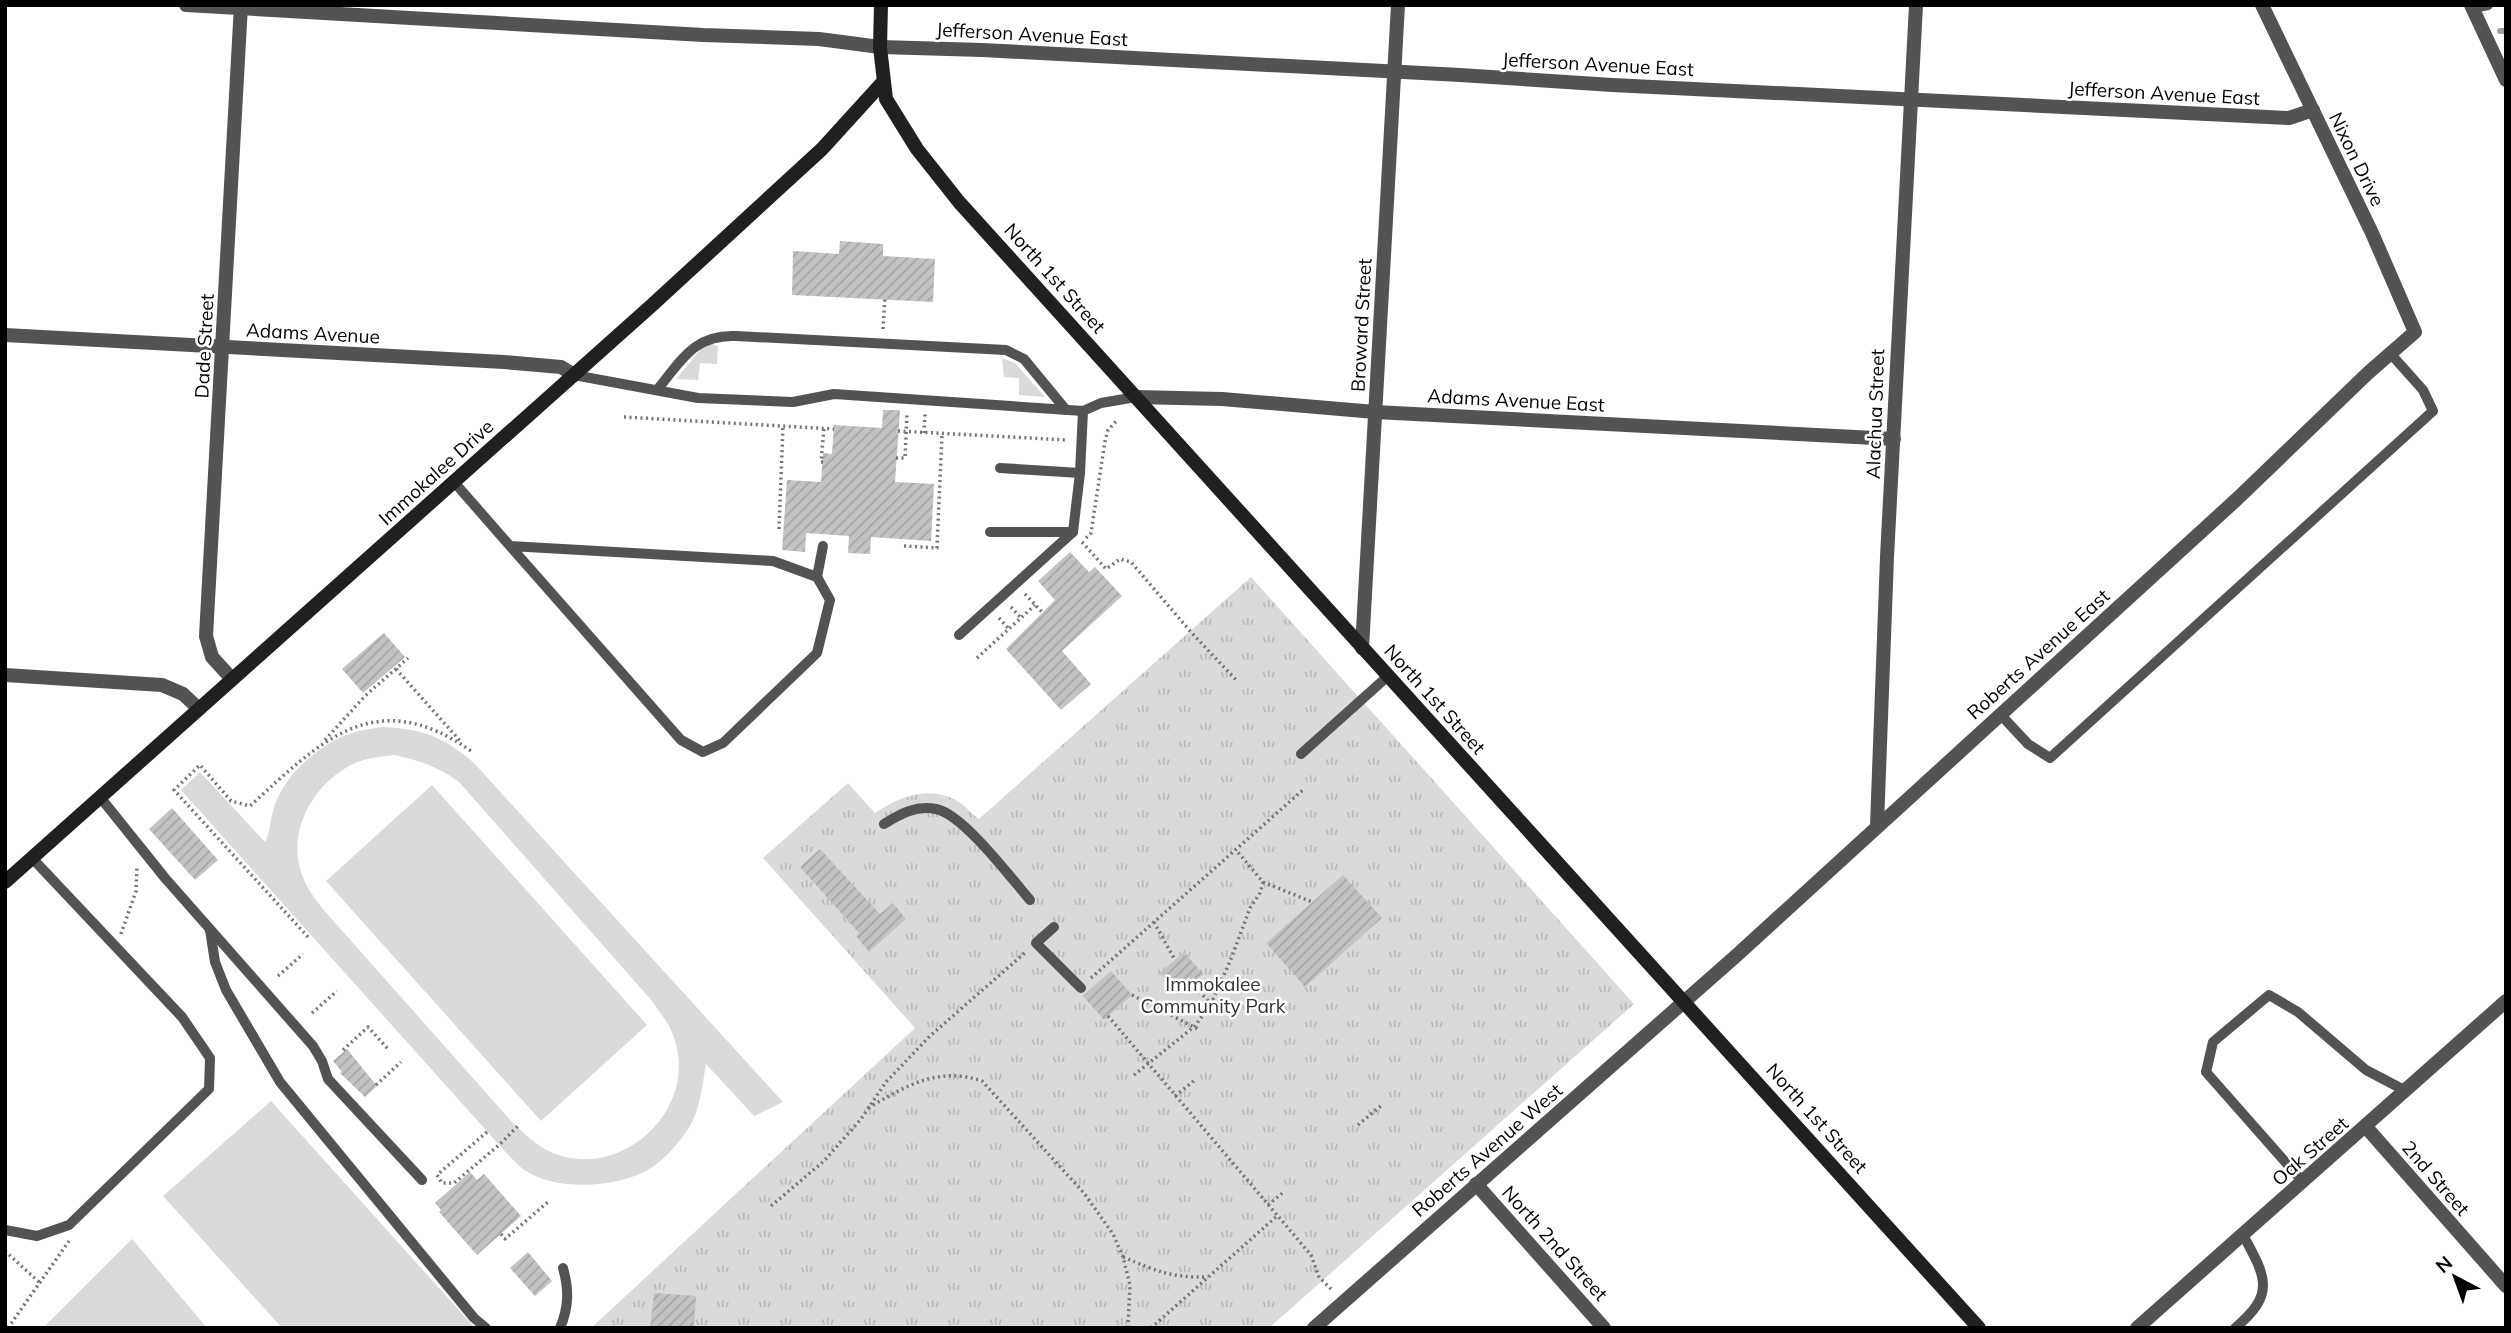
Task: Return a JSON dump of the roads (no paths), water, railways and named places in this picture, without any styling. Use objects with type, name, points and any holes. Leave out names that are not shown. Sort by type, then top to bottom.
[{"type":"street","name":"Jefferson Avenue East","points":[[186,5],[703,35],[819,39],[880,47],[982,50],[1910,100],[2289,118],[2313,110]]},
{"type":"street","name":"North 1st Street","points":[[881,5],[880,47],[886,99],[917,149],[959,202],[1979,1328]]},
{"type":"street","name":"Broward Street","points":[[1362,648],[1398,5]]},
{"type":"street","name":"Alachua Street","points":[[1877,825],[1887,557],[1916,5]]},
{"type":"street","name":"Nixon Drive","points":[[2262,5],[2372,233],[2415,332]]},
{"type":"street","name":"Dade Street","points":[[232,679],[212,657],[206,636],[241,7]]},
{"type":"street","points":[[2472,7],[2505,76]]},
{"type":"street","name":"Immokalee Drive","points":[[5,882],[574,375],[822,149],[883,82]]},
{"type":"street","name":"Roberts Avenue East","points":[[1685,1001],[2237,499],[2415,332]]},
{"type":"street","name":"Adams Avenue","points":[[5,335],[504,362],[561,367],[574,375]]},
{"type":"street","name":"Adams Avenue East","points":[[1136,397],[1222,399],[1375,412],[1894,439]]},
{"type":"street","points":[[5,676],[162,685],[183,694],[199,709]]},
{"type":"street","name":"Roberts Avenue West","points":[[1314,1328],[1685,1001]]},
{"type":"street","name":"Oak Street","points":[[2137,1328],[2506,1002]]},
{"type":"street","name":"2nd Street","points":[[2366,1128],[2506,1286]]},
{"type":"street","name":"North 2nd Street","points":[[1476,1184],[1604,1328]]},
{"type":"lane","points":[[2472,7],[2488,5]]},
{"type":"lane","points":[[657,390],[691,349],[717,335],[749,336],[1006,350],[1024,359],[1066,410]]},
{"type":"lane","points":[[2000,714],[2028,744],[2050,758],[2432,411],[2423,390],[2390,353]]},
{"type":"lane","points":[[574,375],[698,398],[793,402],[834,394],[1083,411],[1101,403],[1136,397]]},
{"type":"lane","points":[[959,635],[1073,532],[1080,473],[1083,411]]},
{"type":"lane","points":[[1000,468],[1080,473]]},
{"type":"lane","points":[[454,482],[681,740],[703,752],[723,743],[817,653],[830,600],[817,577],[823,546]]},
{"type":"lane","points":[[990,532],[1073,532]]},
{"type":"lane","points":[[510,546],[773,561],[817,577]]},
{"type":"lane","points":[[1301,754],[1388,676]]},
{"type":"lane","points":[[100,797],[210,929],[313,1046],[328,1079],[422,1180]]},
{"type":"lane","points":[[884,824],[907,810],[936,809],[954,818],[1030,900]]},
{"type":"lane","points":[[5,1230],[37,1236],[69,1224],[209,1089],[210,1058],[182,1017],[32,858]]},
{"type":"lane","points":[[1054,928],[1037,943],[1081,988]]},
{"type":"lane","points":[[210,929],[215,961],[226,990],[280,1082],[474,1318],[486,1328]]},
{"type":"lane","points":[[2304,1182],[2206,1072],[2213,1042],[2269,995],[2298,1012],[2366,1070],[2406,1091]]},
{"type":"lane","points":[[2235,1328],[2253,1313],[2261,1301],[2264,1287],[2260,1266],[2243,1235]]},
{"type":"lane","points":[[560,1328],[566,1313],[569,1290],[563,1268]]},
{"type":"waterway","points":[[2500,31],[2506,31]]},
{"type":"park label","name":"Immokalee Community Park","points":[[1213,995]]}]
